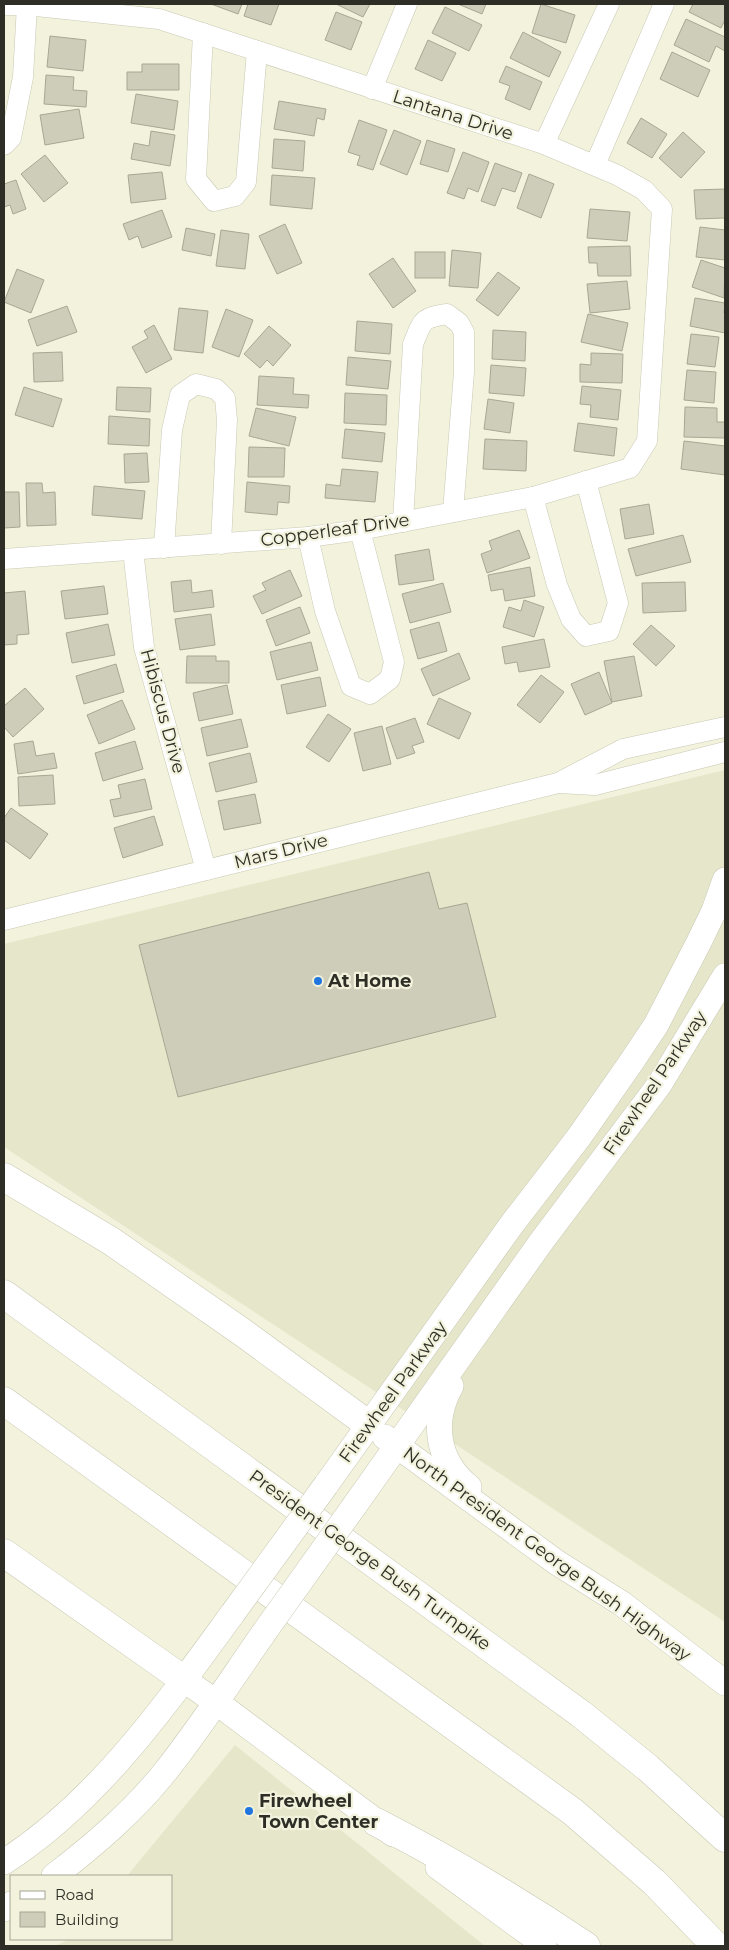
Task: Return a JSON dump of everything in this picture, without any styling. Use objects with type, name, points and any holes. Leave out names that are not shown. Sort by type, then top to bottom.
[{"type":"highway","points":[[4,1177],[111,1241],[242,1332],[369,1425]]},
{"type":"highway","name":"President George Bush Turnpike","points":[[4,1294],[581,1714],[670,1787],[725,1838]]},
{"type":"highway","points":[[4,1401],[573,1812],[654,1882],[716,1946]]},
{"type":"highway","points":[[4,1553],[184,1680]]},
{"type":"highway","points":[[670,1787],[725,1819]]},
{"type":"highway","points":[[376,1822],[424,1847],[506,1895],[586,1946]]},
{"type":"main road","name":"Firewheel Parkway","points":[[4,1862],[49,1828],[101,1780],[126,1754],[184,1680],[512,1224],[584,1129],[656,1025],[714,911],[725,880]]},
{"type":"main road","name":"Firewheel Parkway","points":[[55,1875],[88,1850],[127,1814],[165,1772],[398,1447],[541,1242],[659,1084],[683,1048],[725,976]]},
{"type":"main road","points":[[656,1025],[683,1048]]},
{"type":"main road","points":[[462,1355],[458,1373],[440,1411],[440,1432],[446,1459],[462,1480],[534,1536],[556,1562]]},
{"type":"main road","name":"North President George Bush Highway","points":[[369,1425],[556,1562],[621,1603],[725,1683]]},
{"type":"main road","points":[[184,1680],[544,1946]]},
{"type":"street","points":[[4,145],[11,138],[23,77],[27,4]]},
{"type":"street","name":"Lantana Drive","points":[[4,5],[27,4],[159,19],[544,144],[617,175],[644,190],[662,208],[646,441]]},
{"type":"street","points":[[372,89],[407,4]]},
{"type":"street","points":[[544,144],[609,4]]},
{"type":"street","points":[[595,165],[664,4]]},
{"type":"street","points":[[203,34],[196,179],[214,201],[236,196],[246,182],[257,51]]},
{"type":"street","points":[[403,522],[413,344],[421,324],[429,316],[447,314],[459,323],[464,332],[464,372],[453,512]]},
{"type":"street","points":[[164,548],[172,430],[180,395],[196,384],[216,389],[226,398],[227,420],[221,544]]},
{"type":"street","name":"Copperleaf Drive","points":[[4,559],[308,537],[360,530],[533,497],[630,468],[646,441]]},
{"type":"street","points":[[533,497],[557,585],[571,619],[586,636],[609,631],[618,603],[586,481]]},
{"type":"street","points":[[308,537],[325,611],[351,686],[370,694],[390,679],[394,662],[360,530]]},
{"type":"street","name":"Hibiscus Drive","points":[[133,550],[144,647],[206,870]]},
{"type":"street","name":"Mars Drive","points":[[4,920],[558,783],[623,749],[725,727]]},
{"type":"street","name":"Mars Drive","points":[[558,783],[595,785],[725,752]]},
{"type":"shaded area","points":[[725,770],[725,1622],[4,1147],[4,944]]},
{"type":"shaded area","name":"Firewheel Town Center","points":[[235,1745],[485,1946],[55,1946],[67,1940],[172,1940],[172,1875],[128,1875]]},
{"type":"building","points":[[211,4],[242,4],[238,14]]},
{"type":"building","points":[[248,4],[279,4],[271,25],[244,16]]},
{"type":"building","points":[[336,4],[370,4],[363,17]]},
{"type":"building","points":[[458,4],[486,4],[482,14]]},
{"type":"building","points":[[541,4],[575,15],[566,43],[532,33]]},
{"type":"building","points":[[693,4],[725,4],[725,20],[721,28],[689,12]]},
{"type":"building","points":[[445,7],[482,25],[469,51],[432,33]]},
{"type":"building","points":[[336,12],[362,22],[351,50],[325,40]]},
{"type":"building","points":[[686,19],[725,37],[725,51],[716,46],[709,62],[674,45]]},
{"type":"building","points":[[523,32],[561,52],[549,77],[510,58]]},
{"type":"building","points":[[50,36],[86,40],[83,71],[47,67]]},
{"type":"building","points":[[428,40],[456,53],[442,81],[415,69]]},
{"type":"building","points":[[672,52],[710,70],[698,97],[660,79]]},
{"type":"building","points":[[142,64],[179,64],[179,90],[127,90],[127,72],[142,72]]},
{"type":"building","points":[[506,66],[542,82],[530,110],[505,99],[510,86],[499,82]]},
{"type":"building","points":[[46,75],[74,77],[73,90],[87,91],[86,107],[44,104]]},
{"type":"building","points":[[136,94],[178,101],[174,130],[131,123]]},
{"type":"building","points":[[279,101],[326,109],[324,120],[317,118],[314,136],[274,129]]},
{"type":"building","points":[[79,109],[84,138],[45,145],[40,115]]},
{"type":"building","points":[[641,118],[667,134],[652,158],[627,143]]},
{"type":"building","points":[[359,120],[387,130],[373,170],[357,165],[360,156],[348,152]]},
{"type":"building","points":[[394,130],[421,141],[407,175],[380,164]]},
{"type":"building","points":[[151,131],[175,135],[170,166],[131,159],[134,143],[149,146]]},
{"type":"building","points":[[683,132],[705,152],[681,178],[659,158]]},
{"type":"building","points":[[274,139],[305,141],[303,171],[272,168]]},
{"type":"building","points":[[427,140],[455,149],[448,172],[420,164]]},
{"type":"building","points":[[463,152],[489,162],[478,192],[468,188],[464,199],[447,193]]},
{"type":"building","points":[[45,155],[68,183],[44,202],[21,174]]},
{"type":"building","points":[[495,163],[522,173],[515,192],[502,188],[495,206],[481,201]]},
{"type":"building","points":[[162,172],[166,199],[131,203],[128,175]]},
{"type":"building","points":[[529,174],[554,184],[541,218],[517,208]]},
{"type":"building","points":[[272,175],[315,178],[312,209],[270,205]]},
{"type":"building","points":[[16,180],[26,209],[13,214],[10,205],[4,207],[4,184]]},
{"type":"building","points":[[725,189],[725,218],[696,219],[694,190]]},
{"type":"building","points":[[590,209],[630,212],[627,241],[587,238]]},
{"type":"building","points":[[162,210],[172,237],[142,248],[138,236],[129,240],[123,224]]},
{"type":"building","points":[[285,224],[302,263],[277,274],[259,236]]},
{"type":"building","points":[[700,227],[725,230],[725,260],[696,257]]},
{"type":"building","points":[[186,228],[215,234],[211,256],[182,250]]},
{"type":"building","points":[[221,230],[249,234],[245,269],[216,266]]},
{"type":"building","points":[[630,246],[631,276],[598,276],[597,263],[589,263],[588,247]]},
{"type":"building","points":[[452,250],[481,253],[478,288],[449,286]]},
{"type":"building","points":[[415,252],[445,252],[445,278],[415,278]]},
{"type":"building","points":[[393,258],[416,291],[393,308],[369,274]]},
{"type":"building","points":[[701,260],[725,268],[724,298],[692,287]]},
{"type":"building","points":[[17,269],[44,280],[31,313],[4,302]]},
{"type":"building","points":[[498,272],[520,288],[498,316],[476,300]]},
{"type":"building","points":[[627,281],[630,309],[590,313],[587,284]]},
{"type":"building","points":[[695,298],[725,303],[725,333],[690,326]]},
{"type":"building","points":[[67,306],[77,332],[37,346],[28,320]]},
{"type":"building","points":[[179,308],[208,311],[203,353],[174,350]]},
{"type":"building","points":[[226,309],[253,320],[239,357],[212,347]]},
{"type":"building","points":[[588,314],[628,323],[622,351],[581,342]]},
{"type":"building","points":[[357,321],[392,324],[390,354],[355,351]]},
{"type":"building","points":[[154,325],[172,359],[146,373],[132,347],[148,338],[144,331]]},
{"type":"building","points":[[269,326],[291,345],[273,366],[267,360],[260,368],[244,354]]},
{"type":"building","points":[[493,330],[526,332],[525,361],[492,359]]},
{"type":"building","points":[[691,334],[719,337],[715,367],[687,364]]},
{"type":"building","points":[[62,352],[63,381],[34,382],[33,353]]},
{"type":"building","points":[[591,353],[623,354],[622,383],[580,382],[580,364],[591,365]]},
{"type":"building","points":[[348,357],[391,361],[388,389],[346,385]]},
{"type":"building","points":[[491,365],[526,368],[524,396],[489,393]]},
{"type":"building","points":[[687,370],[716,372],[714,403],[684,400]]},
{"type":"building","points":[[259,376],[294,378],[293,394],[309,395],[308,408],[257,405]]},
{"type":"building","points":[[582,386],[621,390],[618,420],[590,417],[591,405],[580,404]]},
{"type":"building","points":[[24,387],[62,399],[53,427],[15,415]]},
{"type":"building","points":[[117,387],[151,388],[150,412],[116,410]]},
{"type":"building","points":[[345,393],[387,395],[386,425],[344,423]]},
{"type":"building","points":[[488,399],[514,403],[510,433],[484,429]]},
{"type":"building","points":[[685,407],[717,408],[717,422],[725,422],[725,438],[684,437]]},
{"type":"building","points":[[256,408],[296,417],[289,446],[249,436]]},
{"type":"building","points":[[109,416],[150,419],[149,446],[108,444]]},
{"type":"building","points":[[578,423],[617,428],[614,456],[574,451]]},
{"type":"building","points":[[345,429],[385,433],[382,462],[342,458]]},
{"type":"building","points":[[485,439],[527,441],[526,471],[483,469]]},
{"type":"building","points":[[684,441],[725,446],[725,475],[681,469]]},
{"type":"building","points":[[249,447],[285,448],[284,477],[248,477]]},
{"type":"building","points":[[147,453],[149,482],[125,483],[124,454]]},
{"type":"building","points":[[342,469],[378,472],[375,502],[325,498],[326,484],[340,486]]},
{"type":"building","points":[[247,482],[290,486],[289,503],[278,502],[277,515],[245,512]]},
{"type":"building","points":[[26,483],[42,483],[43,493],[55,492],[56,525],[27,526]]},
{"type":"building","points":[[94,486],[145,491],[142,519],[92,515]]},
{"type":"building","points":[[4,492],[19,492],[20,527],[4,528]]},
{"type":"building","points":[[649,504],[654,534],[625,539],[620,509]]},
{"type":"building","points":[[519,530],[530,558],[487,573],[481,554],[492,550],[489,541]]},
{"type":"building","points":[[683,535],[691,562],[636,576],[628,549]]},
{"type":"building","points":[[429,549],[434,580],[399,585],[395,555]]},
{"type":"building","points":[[530,567],[535,596],[505,601],[503,589],[491,591],[488,575]]},
{"type":"building","points":[[290,570],[302,596],[262,614],[253,596],[266,590],[262,583]]},
{"type":"building","points":[[191,580],[192,593],[212,590],[214,607],[174,612],[171,582]]},
{"type":"building","points":[[685,582],[686,611],[643,613],[642,583]]},
{"type":"building","points":[[443,583],[451,612],[410,623],[402,594]]},
{"type":"building","points":[[104,586],[108,614],[65,619],[61,591]]},
{"type":"building","points":[[25,591],[29,634],[17,635],[17,644],[4,645],[4,593]]},
{"type":"building","points":[[524,600],[544,607],[534,637],[503,627],[509,607],[521,611]]},
{"type":"building","points":[[300,607],[310,633],[276,646],[266,620]]},
{"type":"building","points":[[211,614],[215,645],[180,650],[175,619]]},
{"type":"building","points":[[439,622],[447,651],[418,659],[410,630]]},
{"type":"building","points":[[108,624],[115,655],[72,663],[66,633]]},
{"type":"building","points":[[651,625],[675,646],[656,666],[633,644]]},
{"type":"building","points":[[544,639],[550,667],[519,672],[517,662],[505,664],[502,647]]},
{"type":"building","points":[[311,642],[318,670],[277,680],[270,652]]},
{"type":"building","points":[[459,653],[470,679],[433,696],[421,669]]},
{"type":"building","points":[[187,656],[216,656],[216,661],[229,661],[229,683],[186,683]]},
{"type":"building","points":[[634,656],[642,696],[612,702],[604,661]]},
{"type":"building","points":[[116,664],[124,692],[84,704],[76,676]]},
{"type":"building","points":[[599,672],[612,703],[585,715],[571,684]]},
{"type":"building","points":[[541,675],[564,692],[540,723],[517,705]]},
{"type":"building","points":[[320,677],[326,706],[287,714],[281,685]]},
{"type":"building","points":[[227,685],[233,714],[199,721],[193,693]]},
{"type":"building","points":[[25,688],[44,709],[13,737],[4,727],[4,706]]},
{"type":"building","points":[[439,698],[471,713],[459,739],[427,724]]},
{"type":"building","points":[[122,700],[135,729],[99,744],[87,715]]},
{"type":"building","points":[[328,714],[351,729],[329,762],[306,747]]},
{"type":"building","points":[[415,718],[424,742],[412,746],[415,753],[397,759],[386,728]]},
{"type":"building","points":[[241,719],[248,747],[207,756],[201,728]]},
{"type":"building","points":[[382,726],[391,764],[363,771],[354,733]]},
{"type":"building","points":[[33,741],[36,756],[54,753],[57,768],[18,774],[14,744]]},
{"type":"building","points":[[135,741],[143,769],[103,781],[95,753]]},
{"type":"building","points":[[250,753],[257,782],[216,792],[209,763]]},
{"type":"building","points":[[53,775],[55,804],[19,806],[18,777]]},
{"type":"building","points":[[145,779],[152,809],[114,817],[110,800],[121,798],[118,785]]},
{"type":"building","points":[[255,794],[261,823],[224,830],[218,801]]},
{"type":"building","points":[[11,808],[48,834],[30,859],[4,840],[4,818]]},
{"type":"building","points":[[154,816],[163,845],[123,858],[114,828]]},
{"type":"building","name":"At Home","points":[[429,872],[439,909],[467,903],[496,1017],[178,1097],[139,945]]},
{"type":"place","name":"At Home","points":[[318,981]]},
{"type":"place","name":"Firewheel Town Center","points":[[249,1811]]}]
